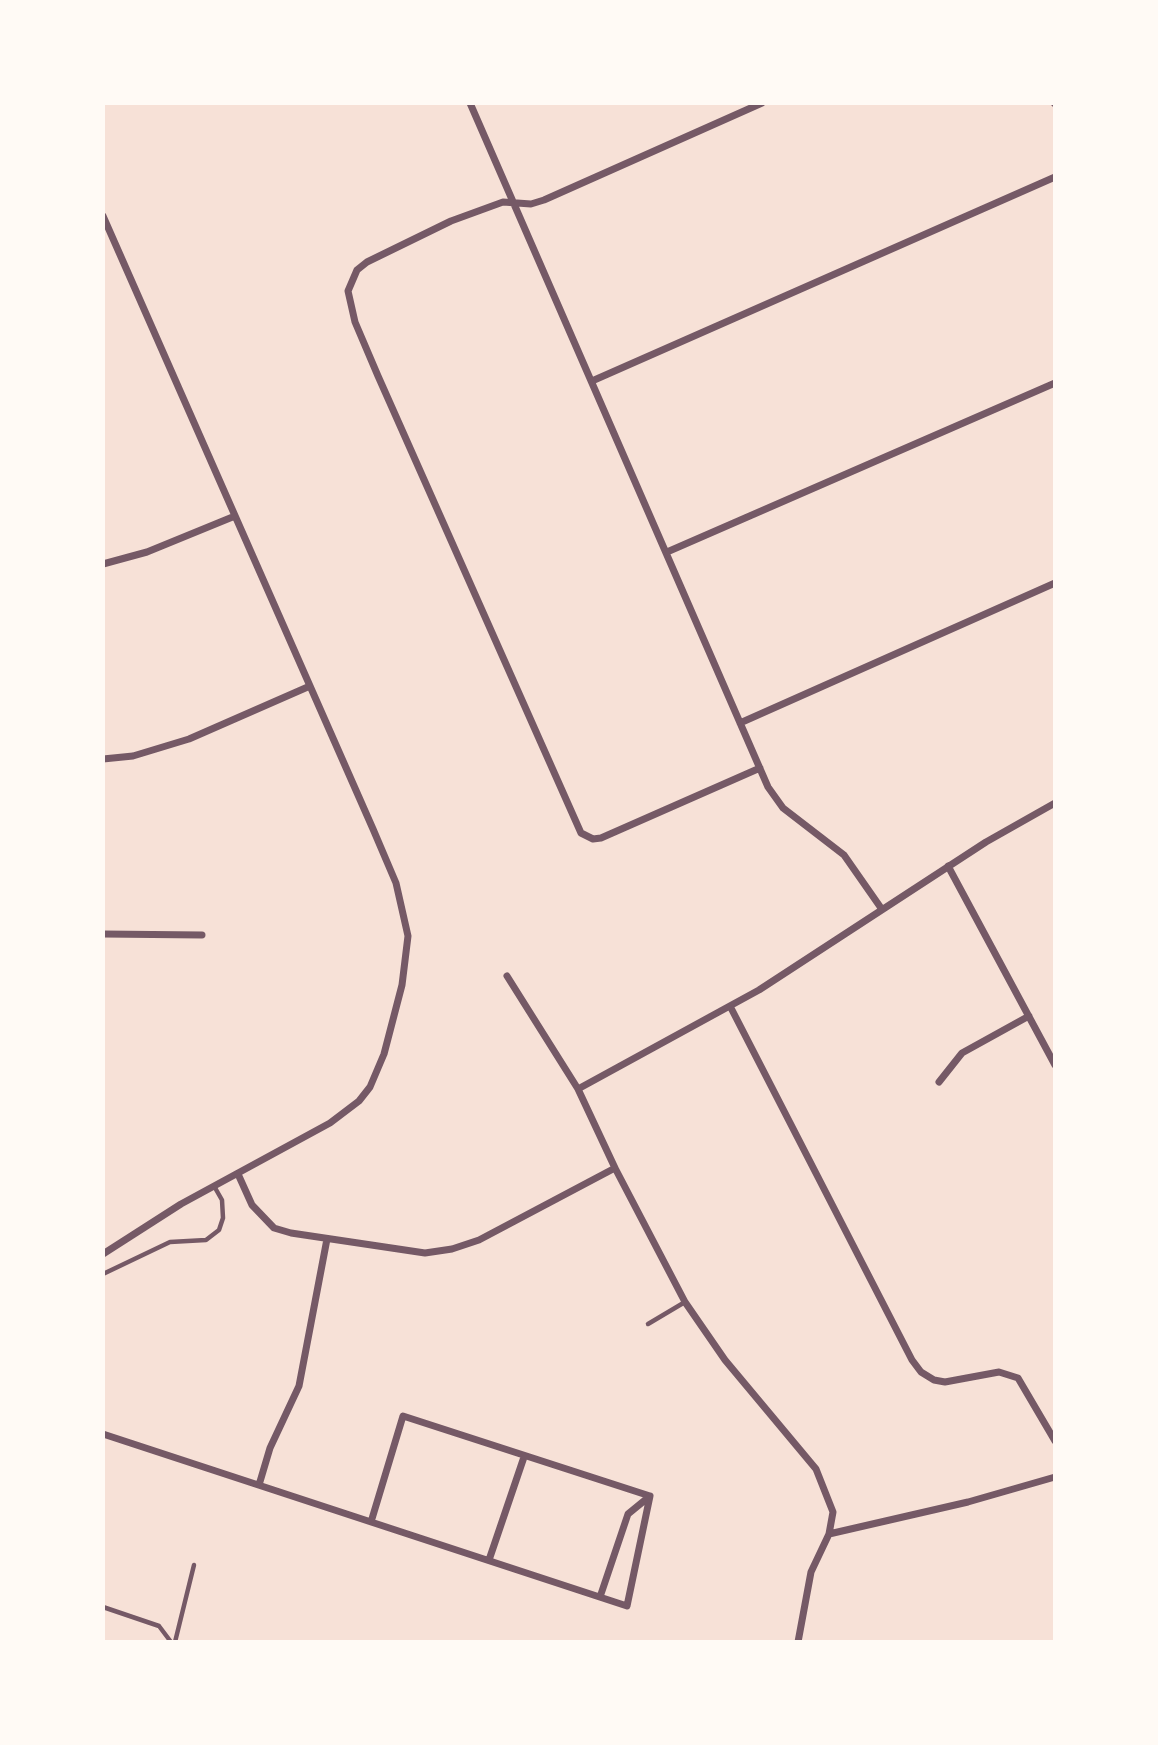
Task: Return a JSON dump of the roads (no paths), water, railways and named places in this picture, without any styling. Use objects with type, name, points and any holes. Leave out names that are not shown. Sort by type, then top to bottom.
[{"type":"street","points":[[470,103],[760,768],[777,801],[844,855],[881,908]]},
{"type":"street","points":[[760,768],[601,838],[593,839],[581,833],[399,417],[378,376],[349,301],[348,291],[357,270],[378,256],[451,221],[503,202],[531,204],[544,200],[762,103]]},
{"type":"street","points":[[592,381],[1055,177]]},
{"type":"street","points":[[103,216],[396,883],[407,918],[408,952],[384,1055],[370,1087],[359,1101],[330,1123],[214,1186],[103,1254]]},
{"type":"street","points":[[667,552],[1055,383]]},
{"type":"street","points":[[103,564],[147,552],[234,516]]},
{"type":"street","points":[[740,723],[1055,583]]},
{"type":"street","points":[[103,759],[133,756],[179,742],[310,687]]},
{"type":"street","points":[[579,1089],[730,1006],[948,866],[1055,803]]},
{"type":"street","points":[[948,866],[1055,1065]]},
{"type":"street","points":[[103,934],[202,935]]},
{"type":"street","points":[[507,976],[579,1089],[615,1168],[685,1302],[726,1360],[817,1469],[833,1512],[829,1534],[811,1572],[798,1642]]},
{"type":"street","points":[[730,1006],[912,1360],[927,1376],[945,1382],[999,1372],[1018,1378],[1055,1441]]},
{"type":"street","points":[[939,1082],[962,1053],[1029,1016]]},
{"type":"street","points":[[238,1174],[252,1205],[274,1228],[412,1252],[452,1249],[479,1240],[615,1168]]},
{"type":"street","points":[[259,1485],[270,1448],[299,1386],[327,1239]]},
{"type":"street","points":[[370,1522],[403,1416],[650,1496]]},
{"type":"street","points":[[103,1434],[627,1606],[650,1496]]},
{"type":"street","points":[[489,1560],[524,1457]]},
{"type":"street","points":[[829,1534],[968,1502],[1055,1477]]},
{"type":"street","points":[[600,1597],[628,1514],[650,1496]]},
{"type":"lane","points":[[103,1274],[170,1242],[206,1240],[219,1230],[223,1218],[222,1200],[214,1186]]},
{"type":"lane","points":[[648,1324],[685,1302]]},
{"type":"lane","points":[[173,1642],[194,1565]]},
{"type":"lane","points":[[103,1607],[159,1626],[173,1642]]}]
